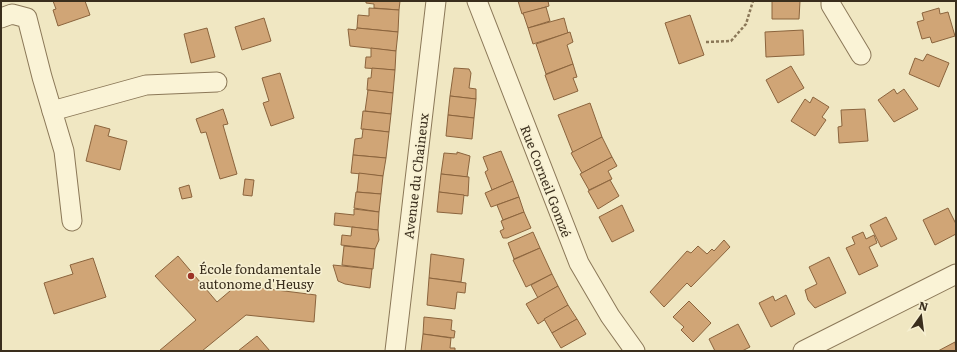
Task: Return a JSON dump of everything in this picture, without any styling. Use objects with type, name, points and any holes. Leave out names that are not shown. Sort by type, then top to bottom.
[{"type":"street","name":"Avenue du Chaineux","points":[[395,351],[436,1]]},
{"type":"street","name":"Rue Corneil Gomzé","points":[[477,1],[579,263],[610,316],[635,351]]},
{"type":"street","points":[[831,1],[831,5],[861,54]]},
{"type":"street","points":[[1,18],[12,14],[27,18],[64,151],[72,221]]},
{"type":"street","points":[[52,111],[146,85],[217,82]]},
{"type":"street","points":[[803,351],[956,274]]},
{"type":"path","points":[[706,42],[731,41],[746,24],[753,1]]},
{"type":"building","points":[[53,1],[85,1],[90,15],[58,26],[53,10],[56,9]]},
{"type":"building","points":[[366,1],[400,1],[399,10],[374,8],[374,4],[366,3]]},
{"type":"building","points":[[518,1],[548,1],[549,6],[522,14]]},
{"type":"building","points":[[772,1],[800,1],[799,19],[772,19]]},
{"type":"building","points":[[546,7],[550,21],[528,28],[523,13]]},
{"type":"building","points":[[369,8],[399,10],[398,32],[357,28],[358,15],[369,16]]},
{"type":"building","points":[[939,8],[940,14],[948,12],[955,36],[932,43],[930,37],[922,39],[917,22],[924,20],[922,13]]},
{"type":"building","points":[[690,15],[704,55],[679,64],[665,23]]},
{"type":"building","points":[[264,18],[271,41],[242,50],[235,27]]},
{"type":"building","points":[[564,18],[568,33],[533,44],[528,28]]},
{"type":"building","points":[[207,28],[215,57],[191,63],[184,34]]},
{"type":"building","points":[[357,28],[398,32],[396,51],[350,46],[348,29],[356,30]]},
{"type":"building","points":[[803,30],[804,55],[766,57],[765,32]]},
{"type":"building","points":[[570,32],[573,42],[567,45],[573,64],[546,74],[536,44]]},
{"type":"building","points":[[371,48],[396,51],[395,70],[365,68],[366,57],[371,57]]},
{"type":"building","points":[[927,54],[949,63],[939,87],[909,74],[915,58],[923,61]]},
{"type":"building","points":[[573,64],[577,77],[573,78],[578,91],[554,100],[545,75]]},
{"type":"building","points":[[791,66],[804,88],[778,103],[766,80]]},
{"type":"building","points":[[372,68],[395,70],[393,93],[367,90],[368,78],[371,78]]},
{"type":"building","points":[[454,68],[469,69],[471,73],[469,88],[476,89],[476,99],[450,96]]},
{"type":"building","points":[[280,73],[294,118],[271,126],[263,103],[269,101],[262,78]]},
{"type":"building","points":[[894,89],[897,94],[904,89],[918,109],[894,122],[878,100]]},
{"type":"building","points":[[368,90],[393,93],[391,114],[365,111]]},
{"type":"building","points":[[450,96],[476,99],[474,118],[448,115]]},
{"type":"building","points":[[813,97],[829,107],[822,117],[826,120],[815,136],[791,121],[805,99],[810,103]]},
{"type":"building","points":[[590,103],[602,137],[573,153],[558,115]]},
{"type":"building","points":[[223,109],[228,124],[223,125],[237,174],[220,179],[206,132],[201,133],[196,119]]},
{"type":"building","points":[[865,109],[868,141],[839,143],[838,127],[842,126],[841,110]]},
{"type":"building","points":[[363,111],[391,114],[389,132],[361,129]]},
{"type":"building","points":[[448,115],[474,118],[472,139],[446,136]]},
{"type":"building","points":[[95,125],[110,129],[108,136],[127,141],[120,170],[86,161]]},
{"type":"building","points":[[363,129],[389,132],[386,158],[353,155],[355,139],[362,138]]},
{"type":"building","points":[[602,137],[612,157],[582,173],[571,153]]},
{"type":"building","points":[[501,151],[513,181],[492,190],[485,172],[488,170],[483,157]]},
{"type":"building","points":[[457,152],[470,156],[467,177],[441,174],[444,153],[457,154]]},
{"type":"building","points":[[353,155],[386,158],[383,176],[351,173]]},
{"type":"building","points":[[612,157],[617,166],[608,171],[612,179],[589,190],[580,174]]},
{"type":"building","points":[[359,173],[383,176],[381,194],[357,192]]},
{"type":"building","points":[[441,174],[469,177],[468,196],[439,192]]},
{"type":"building","points":[[245,179],[254,180],[252,196],[243,195]]},
{"type":"building","points":[[610,180],[619,196],[598,209],[588,191]]},
{"type":"building","points":[[513,181],[519,197],[491,207],[485,193]]},
{"type":"building","points":[[189,185],[192,197],[182,199],[179,188]]},
{"type":"building","points":[[356,192],[381,194],[379,212],[354,208]]},
{"type":"building","points":[[439,192],[464,195],[462,214],[437,212]]},
{"type":"building","points":[[519,197],[524,212],[503,220],[497,205]]},
{"type":"building","points":[[622,205],[634,231],[612,242],[599,217]]},
{"type":"building","points":[[948,208],[956,224],[956,234],[935,245],[923,220]]},
{"type":"building","points":[[354,209],[379,212],[378,230],[334,225],[335,213],[354,215]]},
{"type":"building","points":[[524,212],[531,228],[507,238],[503,238],[500,231],[504,229],[501,221]]},
{"type":"building","points":[[886,217],[897,239],[881,247],[870,225]]},
{"type":"building","points":[[352,227],[378,230],[379,240],[375,249],[341,245],[342,235],[351,236]]},
{"type":"building","points":[[533,232],[540,248],[514,259],[508,243]]},
{"type":"building","points":[[863,232],[866,239],[874,235],[877,243],[869,247],[878,266],[859,275],[846,248],[855,244],[852,237]]},
{"type":"building","points":[[724,240],[730,247],[691,287],[687,283],[664,307],[650,292],[687,251],[691,253],[698,246],[707,254],[712,249],[714,251]]},
{"type":"building","points":[[344,246],[375,249],[373,269],[342,265]]},
{"type":"building","points":[[540,248],[552,274],[526,287],[513,260]]},
{"type":"building","points":[[431,254],[464,259],[461,282],[429,278]]},
{"type":"building","points":[[178,256],[217,302],[237,285],[316,295],[314,322],[246,315],[202,351],[159,351],[196,320],[155,276]]},
{"type":"building","points":[[829,257],[846,293],[815,308],[808,300],[805,290],[817,284],[809,267]]},
{"type":"building","points":[[93,258],[106,297],[54,314],[44,283],[73,274],[70,265]]},
{"type":"building","points":[[333,265],[372,269],[370,288],[345,284],[338,281]]},
{"type":"building","points":[[552,274],[558,286],[538,298],[531,285]]},
{"type":"building","points":[[429,278],[466,283],[465,293],[457,292],[455,309],[427,305]]},
{"type":"building","points":[[558,286],[568,305],[538,324],[526,304]]},
{"type":"building","points":[[786,295],[795,314],[771,327],[759,303],[773,296],[775,301]]},
{"type":"building","points":[[689,301],[711,323],[693,342],[681,330],[684,327],[673,317]]},
{"type":"building","points":[[568,305],[577,319],[552,333],[544,319]]},
{"type":"building","points":[[424,317],[452,320],[451,330],[455,331],[454,338],[423,334]]},
{"type":"building","points":[[577,319],[586,334],[561,348],[552,333]]},
{"type":"building","points":[[738,324],[750,347],[742,351],[715,351],[709,339]]},
{"type":"building","points":[[423,334],[451,338],[450,348],[455,348],[455,351],[421,351]]},
{"type":"building","points":[[257,336],[270,351],[238,351]]},
{"type":"building","points":[[955,342],[956,351],[938,351]]},
{"type":"place","name":"École fondamentale autonome d'Heusy","points":[[191,276]]}]
